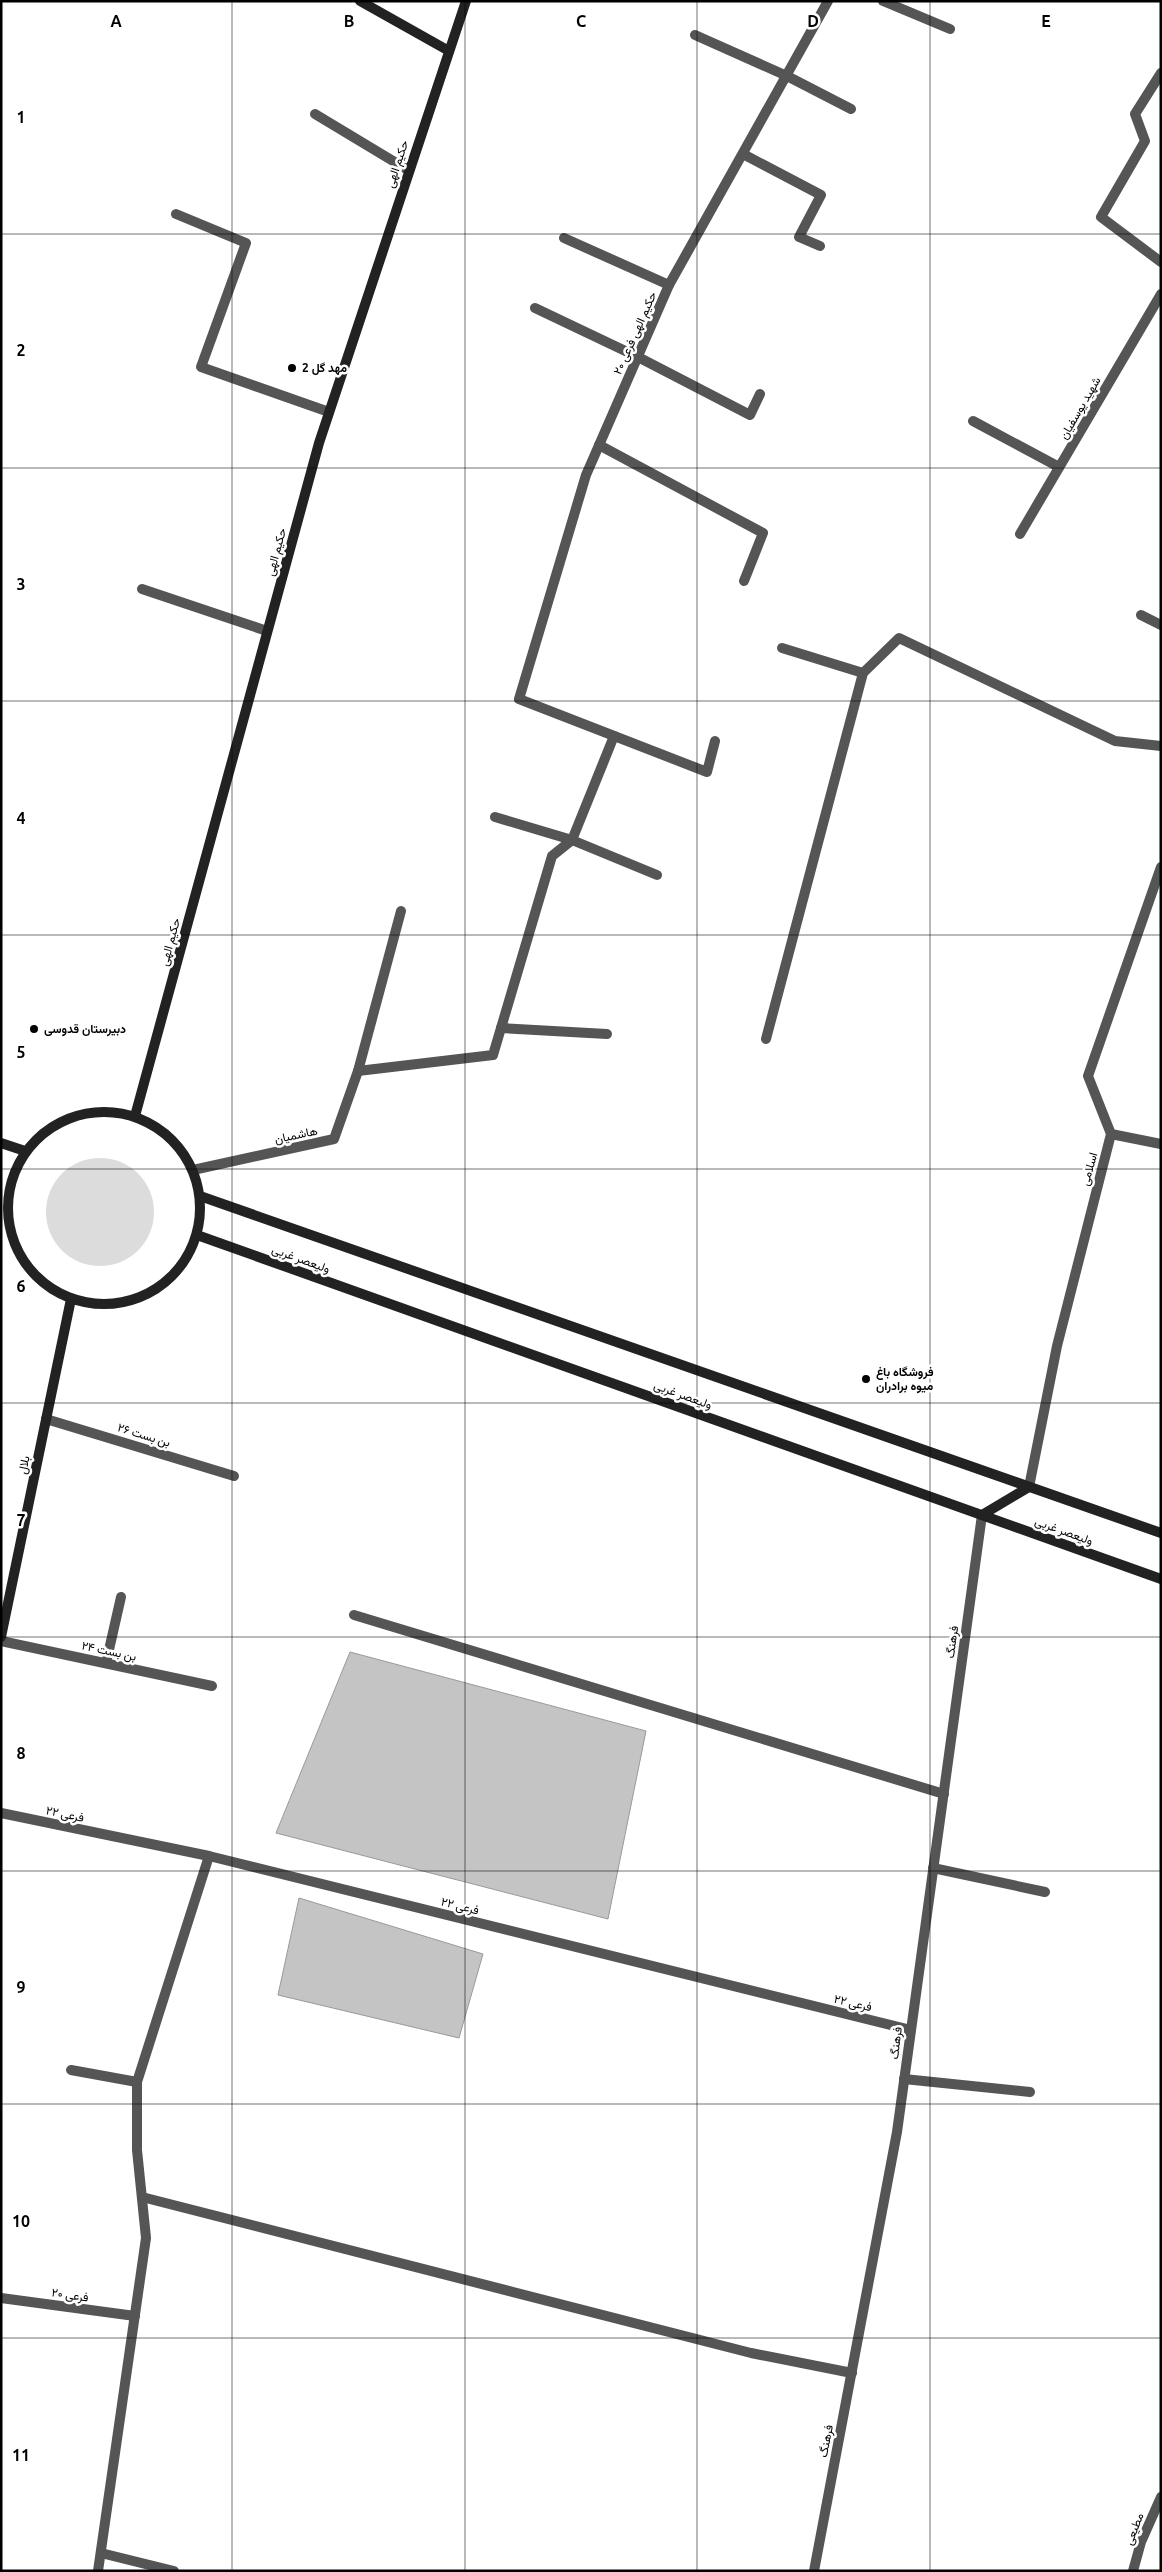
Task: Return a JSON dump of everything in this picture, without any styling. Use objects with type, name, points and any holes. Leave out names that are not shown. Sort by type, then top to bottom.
[{"type":"main road","points":[[360,1],[449,51]]},
{"type":"main road","name":"حکیم الهی","points":[[135,1116],[267,631],[329,412],[408,170],[466,1]]},
{"type":"main road","points":[[105,1111],[135,1116],[159,1128],[179,1146],[193,1170],[200,1196],[200,1216],[197,1235],[180,1266],[169,1279],[148,1294],[122,1303],[105,1304],[71,1299],[43,1284],[21,1260],[9,1232],[5,1185],[25,1151],[47,1129],[74,1115],[105,1111]]},
{"type":"main road","points":[[1,1143],[25,1151]]},
{"type":"main road","name":"ولیعصر غربی","points":[[200,1196],[1161,1534]]},
{"type":"main road","name":"ولیعصر غربی","points":[[197,1235],[1161,1579]]},
{"type":"main road","name":"بلال","points":[[1,1637],[71,1299]]},
{"type":"main road","points":[[982,1515],[1029,1487]]},
{"type":"street","name":"حکیم الهی فرعی ۲۰","points":[[614,736],[519,699],[586,475],[669,285],[828,1]]},
{"type":"street","points":[[883,1],[950,29]]},
{"type":"street","points":[[695,35],[787,76],[851,109]]},
{"type":"street","points":[[1161,73],[1135,114],[1145,141],[1101,217],[1161,262]]},
{"type":"street","points":[[314,114],[408,170]]},
{"type":"street","points":[[743,154],[822,195],[799,237],[820,246]]},
{"type":"street","points":[[176,214],[246,243],[200,366],[329,412]]},
{"type":"street","points":[[564,238],[669,285]]},
{"type":"street","name":"شهید یوسفیان","points":[[1020,534],[1161,294]]},
{"type":"street","points":[[535,308],[638,357],[750,415],[760,394]]},
{"type":"street","points":[[973,421],[1059,467]]},
{"type":"street","points":[[599,445],[763,532],[744,581]]},
{"type":"street","points":[[142,589],[267,631]]},
{"type":"street","points":[[1141,615],[1161,625]]},
{"type":"street","points":[[766,1039],[863,673],[899,638],[1115,741],[1161,746]]},
{"type":"street","points":[[782,648],[863,673]]},
{"type":"street","points":[[401,911],[358,1071],[493,1055],[552,856],[572,840],[614,736],[707,772],[715,741]]},
{"type":"street","points":[[496,817],[572,840],[657,875]]},
{"type":"street","points":[[1161,868],[1088,1076],[1111,1134],[1161,1144]]},
{"type":"street","points":[[501,1028],[607,1034]]},
{"type":"street","name":"هاشمیان","points":[[193,1170],[334,1139],[358,1071]]},
{"type":"street","name":"اسلامی","points":[[1029,1487],[1057,1346],[1111,1134]]},
{"type":"street","name":"بن بست ۲۶","points":[[46,1419],[234,1476]]},
{"type":"street","name":"فرهنگ","points":[[814,2571],[897,2132],[982,1515]]},
{"type":"street","points":[[106,1663],[121,1597]]},
{"type":"street","points":[[354,1615],[944,1794]]},
{"type":"street","name":"بن بست ۲۴","points":[[1,1641],[212,1686]]},
{"type":"street","name":"فرعی ۲۲","points":[[1,1813],[209,1856],[911,2030]]},
{"type":"street","points":[[98,2571],[146,2238],[137,2150],[137,2082],[209,1856]]},
{"type":"street","points":[[933,1868],[1045,1892]]},
{"type":"street","points":[[71,2070],[137,2082]]},
{"type":"street","points":[[904,2079],[1030,2092]]},
{"type":"street","points":[[142,2197],[742,2351],[852,2373]]},
{"type":"street","name":"فرعی ۲۰","points":[[1,2298],[135,2316]]},
{"type":"street","name":"مطیعی","points":[[1133,2571],[1141,2542],[1161,2497]]},
{"type":"street","points":[[101,2553],[174,2571]]},
{"type":"shaded area","points":[[100,1158],[121,1162],[138,1174],[150,1191],[154,1212],[150,1233],[138,1250],[121,1262],[100,1266],[79,1262],[62,1250],[50,1233],[46,1212],[50,1191],[62,1174],[79,1162]]},
{"type":"building","points":[[350,1652],[646,1731],[608,1919],[276,1833]]},
{"type":"building","points":[[299,1898],[483,1954],[459,2038],[278,1995]]},
{"type":"place","name":"مهد گل 2","points":[[292,368]]},
{"type":"place","name":"دبیرستان قدوسی","points":[[34,1029]]},
{"type":"place","name":"فروشگاه باغ میوه برادران","points":[[866,1379]]}]
